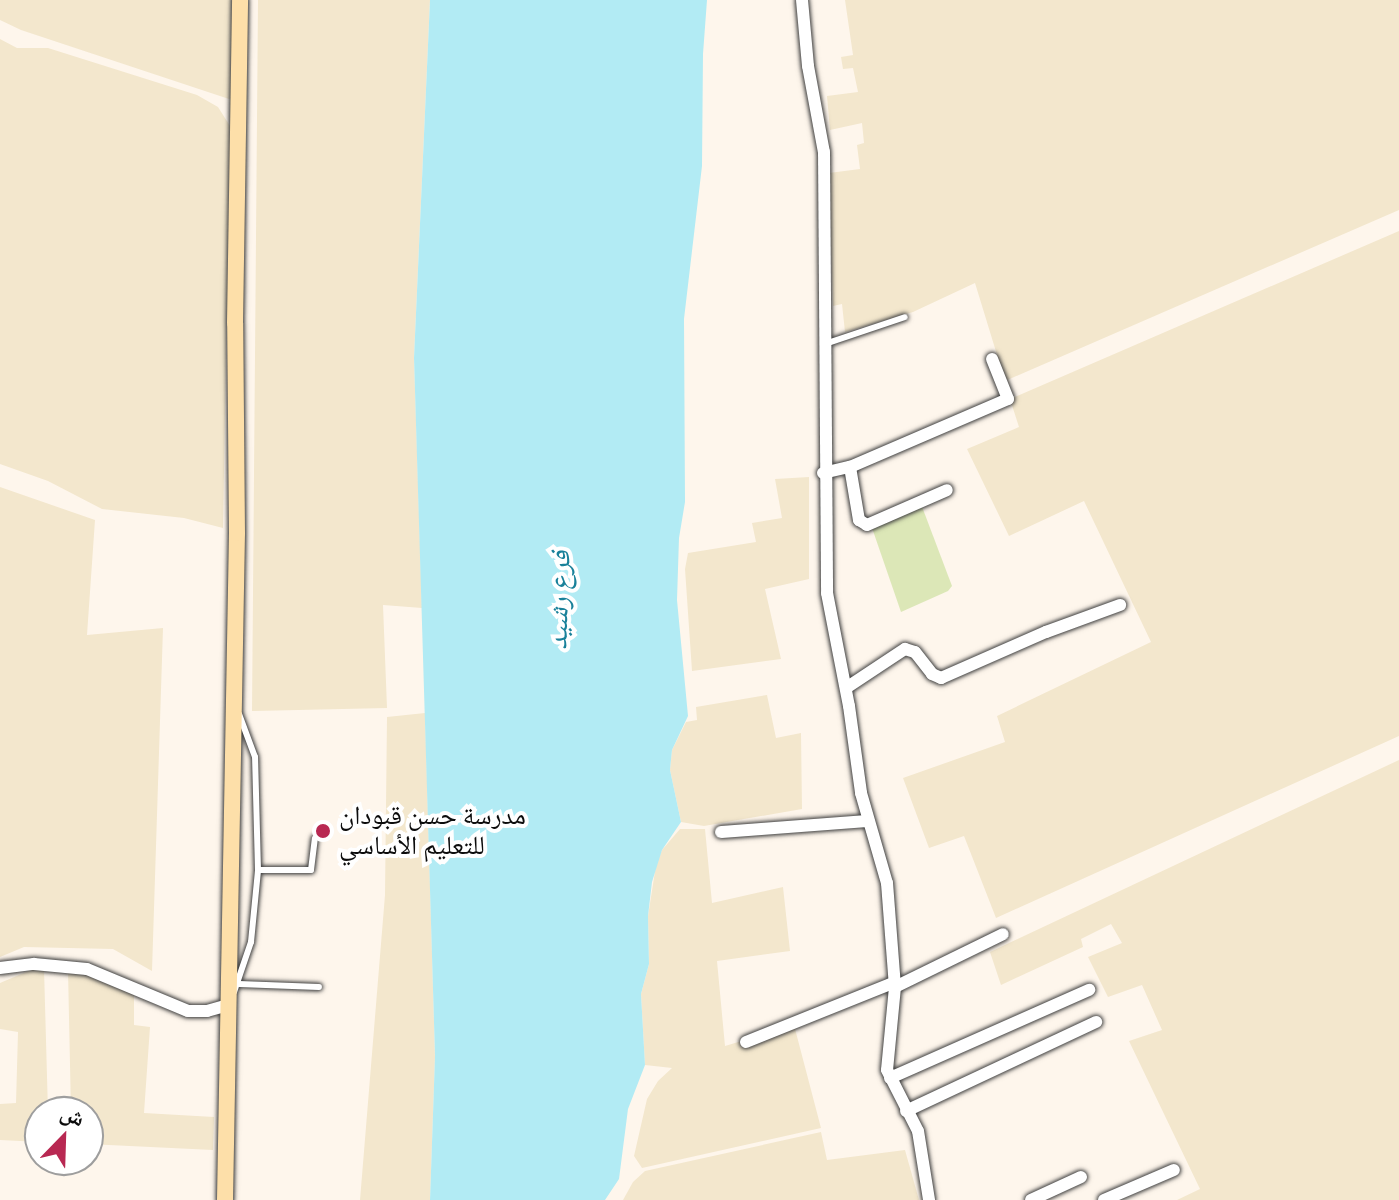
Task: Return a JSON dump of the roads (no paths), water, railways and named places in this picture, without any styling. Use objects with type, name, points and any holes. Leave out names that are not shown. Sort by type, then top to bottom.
[{"type":"street","points":[[225,1200],[232,995],[237,533],[235,323],[240,0]]},
{"type":"street","points":[[802,0],[808,66],[824,152],[822,345],[827,593],[868,821],[887,883],[895,984],[887,1061],[890,1078],[921,1142],[929,1200]]},
{"type":"street","points":[[823,473],[850,467],[1008,399],[992,359]]},
{"type":"street","points":[[850,467],[859,520],[867,525],[947,490]]},
{"type":"street","points":[[846,688],[905,649],[915,652],[932,674],[941,678],[1046,632],[1120,605]]},
{"type":"street","points":[[721,832],[868,821]]},
{"type":"street","points":[[746,1042],[895,984],[1003,934]]},
{"type":"street","points":[[0,968],[34,964],[87,969],[188,1011],[207,1011],[232,995]]},
{"type":"street","points":[[890,1078],[1089,990]]},
{"type":"street","points":[[906,1111],[1096,1022]]},
{"type":"street","points":[[1104,1200],[1174,1170]]},
{"type":"street","points":[[1031,1200],[1081,1177]]},
{"type":"lane","points":[[822,345],[905,317]]},
{"type":"lane","points":[[234,702],[255,757],[258,870],[251,942],[232,995],[319,987]]},
{"type":"lane","points":[[258,870],[311,870],[315,838]]},
{"type":"water","name":"فرع رشيد","points":[[430,0],[707,0],[702,166],[684,319],[685,502],[679,538],[677,600],[688,716],[672,750],[670,770],[681,822],[662,850],[652,882],[648,916],[649,964],[641,994],[645,1065],[628,1109],[619,1179],[605,1200],[430,1200],[435,1056],[414,358]]},
{"type":"place","name":"مدرسة حسن قبودان للتعليم الأساسي","points":[[323,831]]}]
